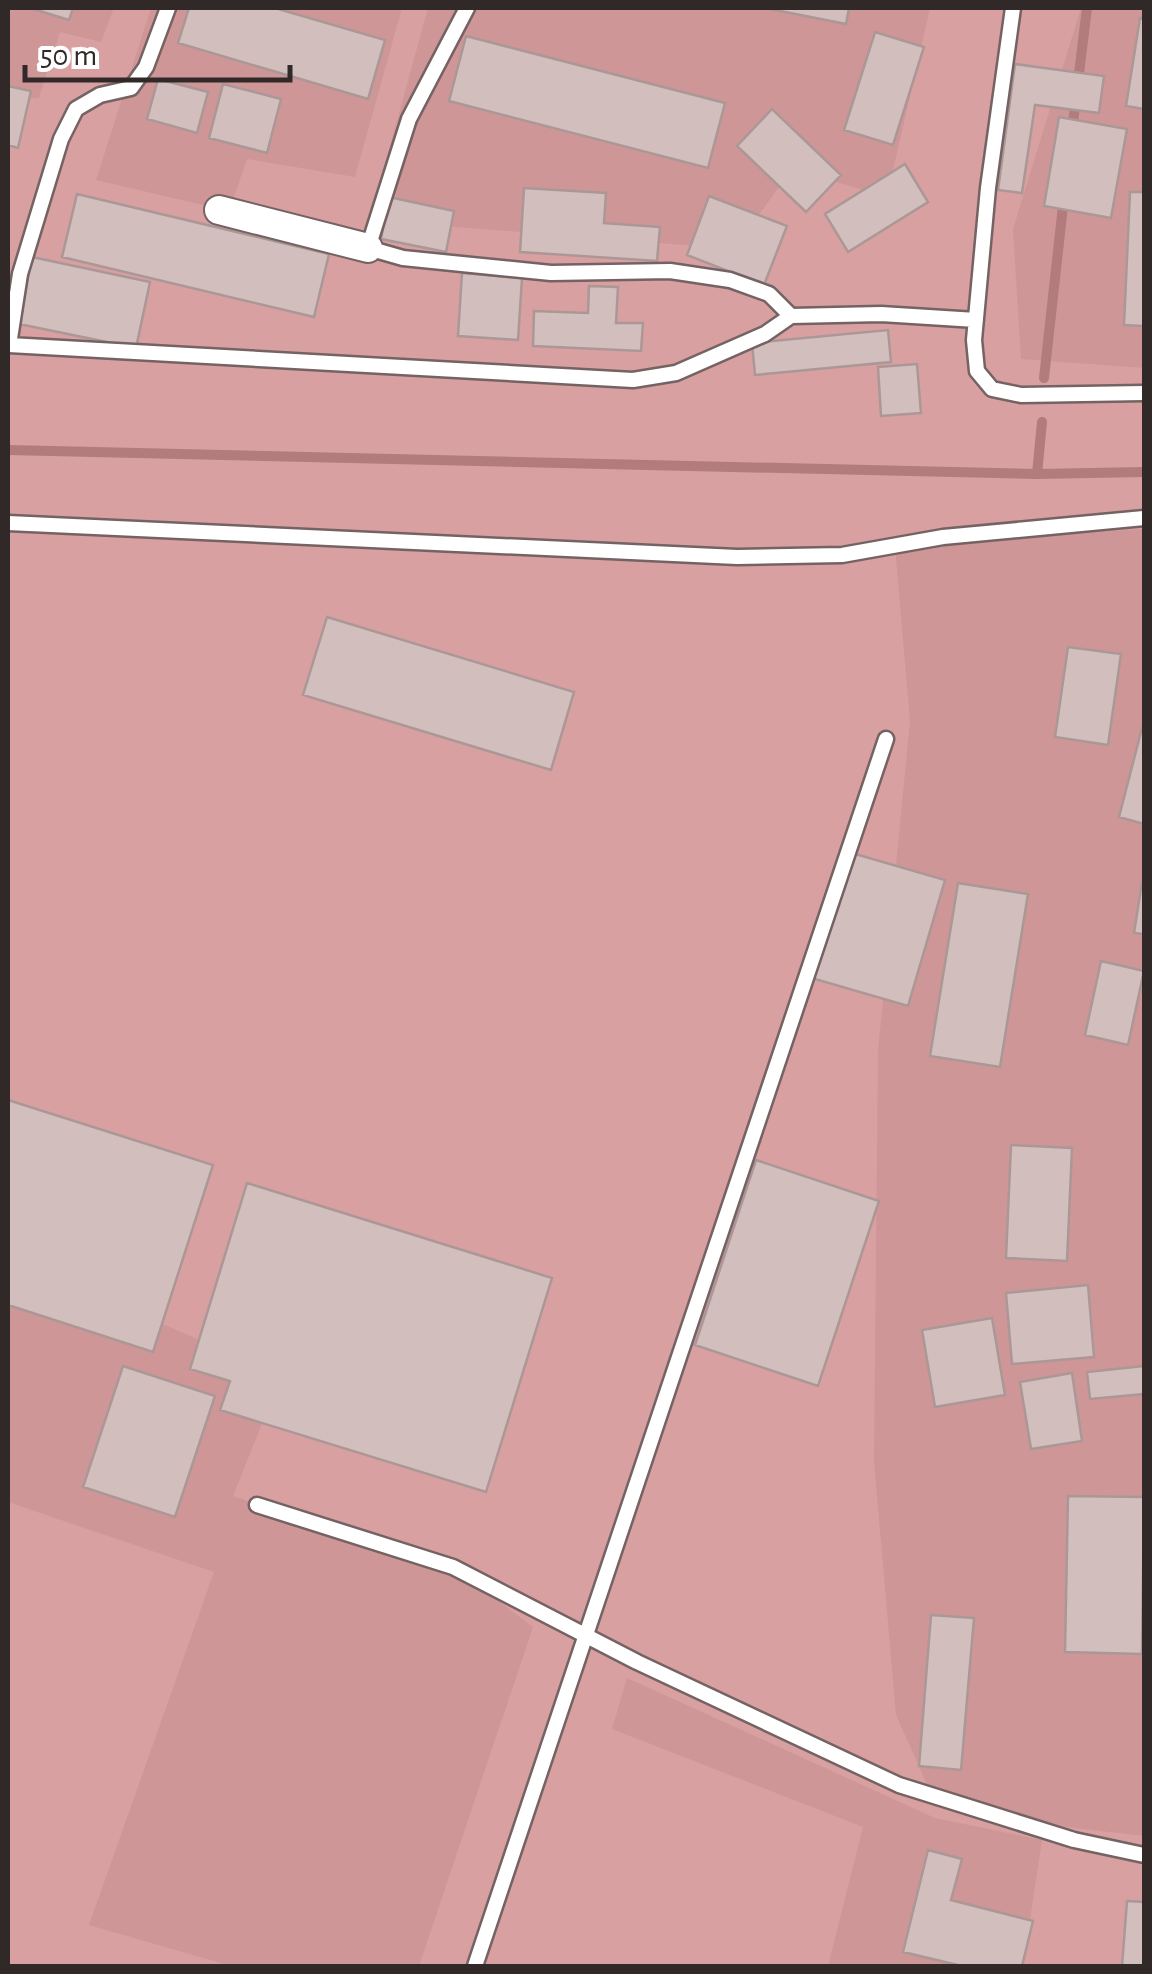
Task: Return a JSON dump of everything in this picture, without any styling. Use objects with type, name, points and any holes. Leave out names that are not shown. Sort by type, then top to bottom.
[{"type":"street","points":[[218,210],[368,248]]},
{"type":"lane","points":[[168,8],[146,67],[131,88],[100,94],[76,109],[61,139],[20,274],[8,345],[633,380],[676,374],[766,334],[791,316],[881,314],[976,320]]},
{"type":"lane","points":[[467,8],[409,119],[368,248],[404,258],[551,273],[670,271],[730,280],[769,294],[791,316]]},
{"type":"lane","points":[[1013,8],[988,188],[976,320],[977,371],[992,389],[1021,395],[1144,393]]},
{"type":"lane","points":[[8,523],[737,557],[842,555],[942,537],[1144,518]]},
{"type":"lane","points":[[475,1966],[886,739]]},
{"type":"lane","points":[[257,1504],[453,1567],[638,1662],[899,1785],[1074,1840],[1144,1855]]},
{"type":"shaded area","points":[[8,8],[1144,8],[1144,1966],[8,1966]]},
{"type":"shaded area","points":[[8,8],[114,8],[101,42],[60,32],[39,98],[8,98]]},
{"type":"shaded area","points":[[151,8],[402,8],[355,177],[247,159],[229,211],[96,180]]},
{"type":"shaded area","points":[[428,8],[930,8],[887,197],[792,169],[734,249],[406,223],[384,168]]},
{"type":"shaded area","points":[[1081,8],[1144,8],[1144,368],[1021,359],[1013,229]]},
{"type":"shaded area","points":[[1144,529],[1144,1836],[1066,1827],[930,1791],[896,1715],[874,1461],[878,1051],[910,721],[895,546]]},
{"type":"shaded area","points":[[8,1256],[281,1376],[233,1496],[469,1579],[533,1627],[419,1966],[231,1966],[89,1925],[214,1572],[8,1502]]},
{"type":"shaded area","points":[[627,1678],[935,1818],[1042,1840],[1023,1966],[828,1966],[863,1827],[612,1729]]},
{"type":"building","points":[[30,8],[73,8],[69,20]]},
{"type":"building","points":[[189,8],[275,8],[385,40],[368,99],[178,43]]},
{"type":"building","points":[[765,8],[849,8],[846,24]]},
{"type":"building","points":[[1140,18],[1144,19],[1144,109],[1126,106]]},
{"type":"building","points":[[875,32],[924,47],[893,145],[844,130]]},
{"type":"building","points":[[466,36],[725,103],[708,168],[449,101]]},
{"type":"building","points":[[1015,64],[1104,76],[1099,113],[1035,105],[1022,193],[998,190]]},
{"type":"building","points":[[158,79],[208,92],[197,133],[147,119]]},
{"type":"building","points":[[223,84],[281,99],[267,153],[209,138]]},
{"type":"building","points":[[8,86],[31,91],[18,148],[8,145]]},
{"type":"building","points":[[772,109],[841,175],[806,212],[737,146]]},
{"type":"building","points":[[1059,117],[1127,129],[1111,218],[1044,206]]},
{"type":"building","points":[[905,164],[928,202],[848,252],[825,214]]},
{"type":"building","points":[[524,188],[606,193],[604,223],[660,227],[657,261],[520,252]]},
{"type":"building","points":[[1130,192],[1144,192],[1144,326],[1124,325]]},
{"type":"building","points":[[77,194],[329,254],[314,317],[62,257]]},
{"type":"building","points":[[709,196],[787,226],[764,285],[687,255]]},
{"type":"building","points":[[389,197],[454,211],[446,252],[381,239]]},
{"type":"building","points":[[32,257],[150,282],[136,348],[19,324]]},
{"type":"building","points":[[462,273],[522,278],[518,340],[458,336]]},
{"type":"building","points":[[589,286],[618,287],[616,323],[643,323],[641,351],[533,346],[534,311],[588,313]]},
{"type":"building","points":[[888,330],[891,362],[755,375],[752,343]]},
{"type":"building","points":[[917,364],[921,413],[881,416],[878,367]]},
{"type":"building","points":[[327,617],[574,692],[551,770],[303,695]]},
{"type":"building","points":[[1068,647],[1121,654],[1108,745],[1055,737]]},
{"type":"building","points":[[1144,729],[1144,824],[1119,817]]},
{"type":"building","points":[[845,851],[945,880],[908,1006],[808,977]]},
{"type":"building","points":[[1144,882],[1144,934],[1134,933]]},
{"type":"building","points":[[958,883],[1028,894],[1000,1067],[930,1056]]},
{"type":"building","points":[[1101,961],[1144,971],[1128,1045],[1085,1035]]},
{"type":"building","points":[[8,1100],[213,1165],[153,1352],[8,1305]]},
{"type":"building","points":[[1011,1145],[1072,1148],[1067,1261],[1006,1258]]},
{"type":"building","points":[[756,1160],[879,1201],[818,1386],[695,1345]]},
{"type":"building","points":[[247,1183],[552,1278],[486,1492],[220,1410],[230,1381],[190,1369]]},
{"type":"building","points":[[1088,1285],[1094,1357],[1012,1364],[1006,1293]]},
{"type":"building","points":[[992,1318],[1005,1395],[935,1407],[922,1330]]},
{"type":"building","points":[[123,1366],[215,1396],[175,1517],[83,1487]]},
{"type":"building","points":[[1144,1366],[1144,1394],[1090,1399],[1087,1372]]},
{"type":"building","points":[[1072,1373],[1082,1441],[1031,1449],[1020,1382]]},
{"type":"building","points":[[1068,1496],[1144,1497],[1142,1654],[1065,1652]]},
{"type":"building","points":[[931,1615],[974,1618],[961,1770],[919,1766]]},
{"type":"building","points":[[928,1850],[962,1859],[951,1900],[1033,1921],[1022,1966],[962,1966],[903,1952]]},
{"type":"building","points":[[1127,1901],[1144,1902],[1144,1966],[1122,1966]]},
{"type":"waterway","points":[[1072,131],[1087,8]]},
{"type":"waterway","points":[[1044,378],[1064,197]]},
{"type":"waterway","points":[[1037,474],[1042,422]]},
{"type":"waterway","points":[[8,450],[1037,474],[1144,472]]}]
